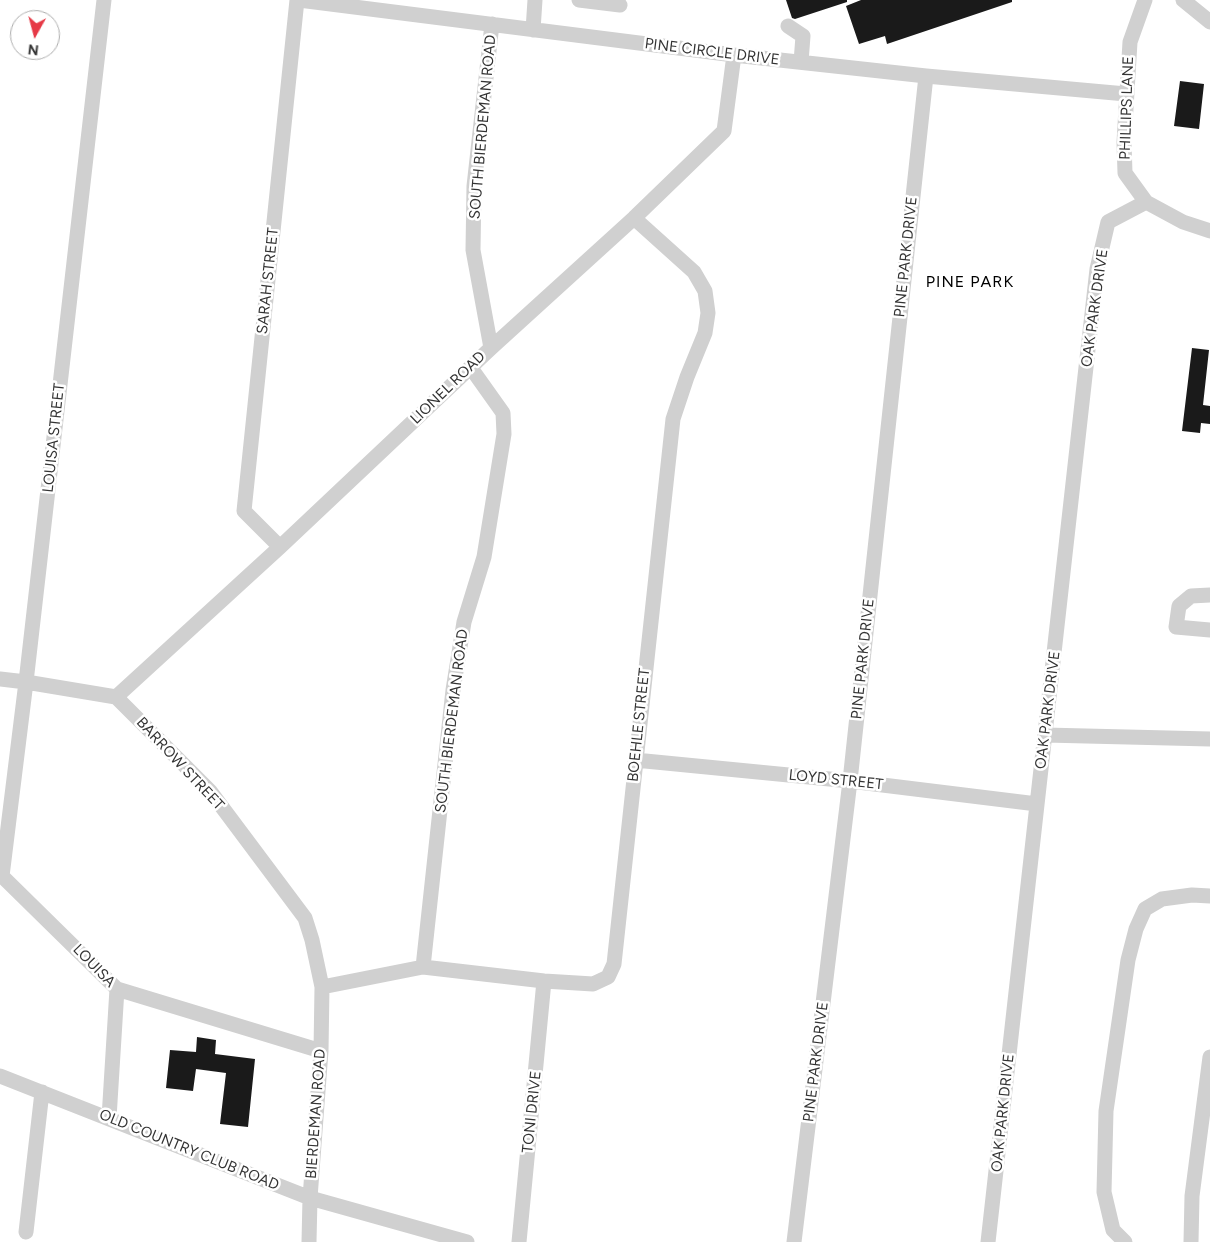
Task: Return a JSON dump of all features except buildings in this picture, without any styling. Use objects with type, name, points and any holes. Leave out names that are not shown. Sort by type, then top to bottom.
[{"type":"street","name":"LOUISA STREET","points":[[1,876],[26,682],[104,0]]},
{"type":"street","name":"PINE CIRCLE DRIVE","points":[[298,0],[734,55],[926,76],[1126,94]]},
{"type":"street","name":"SARAH STREET","points":[[280,546],[244,511],[298,0]]},
{"type":"street","points":[[532,30],[535,0]]},
{"type":"street","points":[[578,0],[620,4]]},
{"type":"street","name":"PHILLIPS LANE","points":[[1145,0],[1130,42],[1124,142],[1125,173],[1146,202],[1183,222],[1210,231]]},
{"type":"street","points":[[1183,0],[1210,22]]},
{"type":"street","name":"SOUTH BIERDEMAN ROAD","points":[[491,348],[473,250],[474,186],[492,24]]},
{"type":"street","points":[[788,26],[803,36],[801,62]]},
{"type":"street","name":"LIONEL ROAD","points":[[116,697],[491,348],[634,218],[724,131],[734,55]]},
{"type":"street","name":"PINE PARK DRIVE","points":[[794,1242],[850,781],[926,76]]},
{"type":"street","name":"OAK PARK DRIVE","points":[[988,1242],[1097,269],[1108,222],[1146,202]]},
{"type":"street","name":"BOEHLE STREET","points":[[322,986],[423,968],[544,981],[593,984],[608,977],[614,964],[673,419],[687,377],[705,333],[708,313],[705,291],[694,272],[634,218]]},
{"type":"street","name":"SOUTH BIERDEMAN ROAD","points":[[423,968],[453,690],[464,622],[484,557],[504,434],[503,413],[471,368]]},
{"type":"street","points":[[1210,595],[1191,596],[1179,606],[1176,627],[1210,630]]},
{"type":"street","points":[[0,679],[116,697]]},
{"type":"street","name":"BARROW STREET","points":[[116,697],[210,791],[305,918],[322,986]]},
{"type":"street","points":[[1045,734],[1210,739]]},
{"type":"street","name":"LOYD STREET","points":[[635,760],[850,781],[1037,804]]},
{"type":"street","name":"LOUISA","points":[[1,876],[118,989],[109,1118]]},
{"type":"street","points":[[1126,1242],[1113,1230],[1104,1192],[1106,1111],[1128,960],[1136,929],[1145,909],[1162,899],[1192,895],[1210,896]]},
{"type":"street","name":"TONI DRIVE","points":[[519,1242],[544,981]]},
{"type":"street","name":"BIERDEMAN ROAD","points":[[309,1242],[310,1198],[321,1051],[322,986]]},
{"type":"street","points":[[118,989],[321,1051]]},
{"type":"street","points":[[1192,1242],[1192,1196],[1210,1057]]},
{"type":"street","name":"OLD COUNTRY CLUB ROAD","points":[[0,1076],[310,1198],[467,1242]]},
{"type":"street","points":[[26,1232],[42,1092]]},
{"type":"district","name":"PINE PARK","points":[[970,282]]}]
